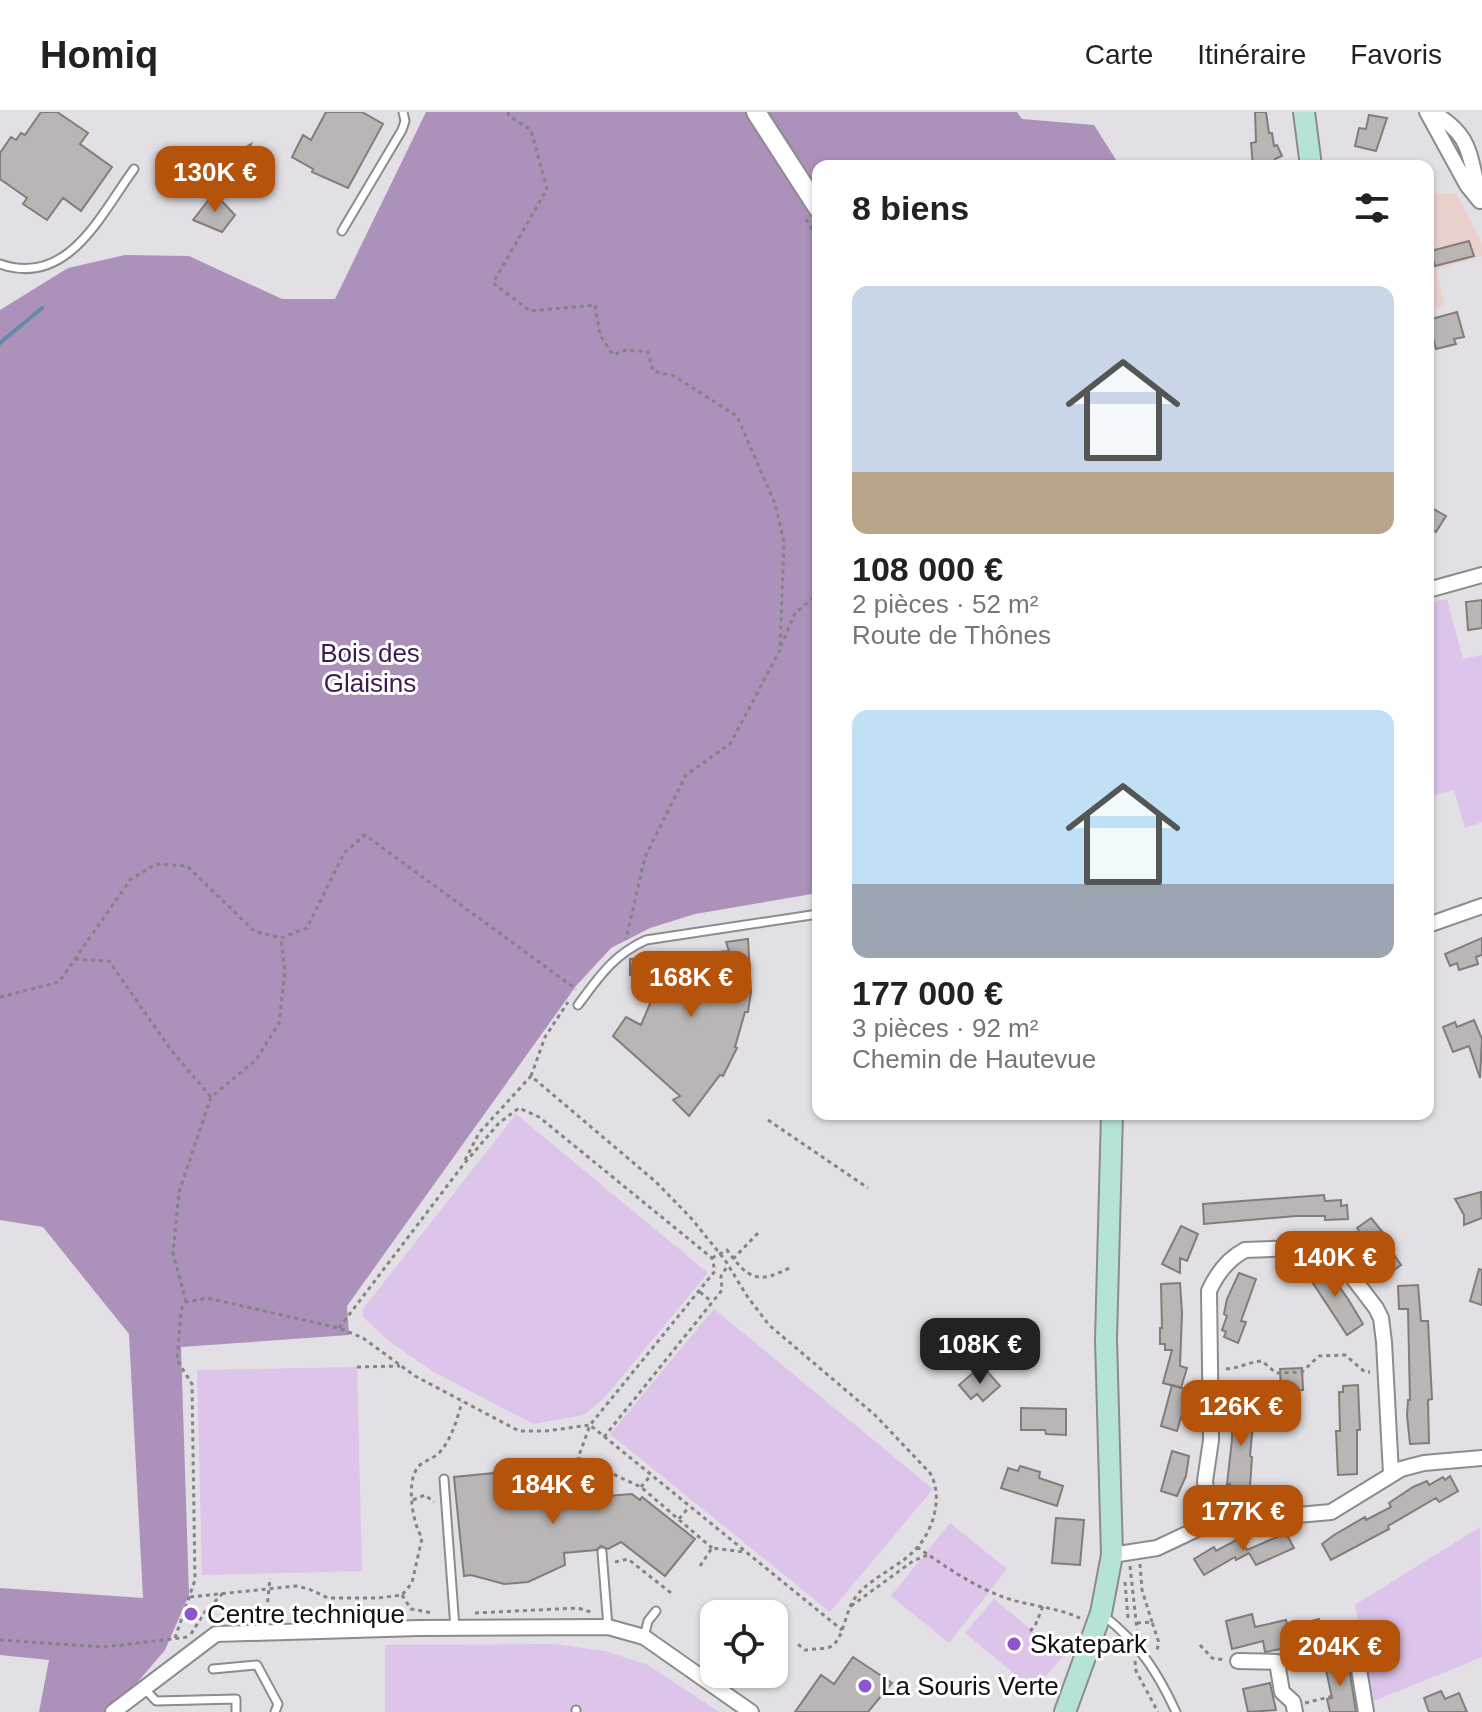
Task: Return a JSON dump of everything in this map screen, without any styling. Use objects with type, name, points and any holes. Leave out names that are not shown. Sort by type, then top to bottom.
[{"type":"main road","points":[[1304,112],[1308,160]]},
{"type":"main road","points":[[1065,1712],[1126,1554],[1106,1339],[1112,1120]]},
{"type":"street","points":[[756,112],[812,199]]},
{"type":"street","points":[[1430,112],[1467,185],[1482,202]]},
{"type":"street","points":[[1434,588],[1482,575]]},
{"type":"street","points":[[1434,923],[1482,906]]},
{"type":"street","points":[[1210,1523],[1205,1481],[1211,1440],[1209,1291],[1219,1272],[1235,1255],[1245,1250],[1318,1245],[1331,1249],[1376,1308],[1383,1329],[1391,1474]]},
{"type":"street","points":[[1126,1554],[1157,1548],[1210,1523],[1331,1512],[1391,1474],[1424,1463],[1482,1458]]},
{"type":"street","points":[[116,1711],[211,1636],[265,1632],[608,1625],[644,1637],[751,1712]]},
{"type":"street","points":[[1238,1661],[1277,1662],[1282,1692],[1295,1709]]},
{"type":"street","points":[[1358,1663],[1366,1712]]},
{"type":"lane","points":[[342,231],[402,130],[405,121],[403,112]]},
{"type":"lane","points":[[0,264],[15,269],[35,268],[75,251],[134,169]]},
{"type":"lane","points":[[578,1005],[624,950],[646,940],[812,915]]},
{"type":"lane","points":[[444,1479],[455,1628]]},
{"type":"lane","points":[[602,1552],[608,1625]]},
{"type":"lane","points":[[644,1637],[648,1621],[656,1611]]},
{"type":"lane","points":[[1101,1613],[1150,1661],[1176,1712]]},
{"type":"lane","points":[[213,1669],[257,1665],[278,1704],[275,1712]]},
{"type":"lane","points":[[144,1687],[156,1701],[236,1699],[236,1712]]},
{"type":"path","points":[[508,112],[509,116],[531,130],[547,189],[493,283],[530,311],[595,305],[600,335],[613,355],[626,350],[648,352],[653,371],[674,376],[737,416],[775,504],[784,542],[780,650]]},
{"type":"path","points":[[624,950],[645,857],[686,775],[730,744],[780,650],[795,613],[812,599]]},
{"type":"path","points":[[0,997],[59,982],[130,880],[156,864],[187,866],[254,931],[281,938],[307,928],[344,853],[365,835],[586,995]]},
{"type":"path","points":[[175,1638],[195,1580],[192,1384],[177,1360],[181,1310],[186,1302],[173,1253],[179,1192],[211,1097],[256,1060],[279,1023],[285,972],[281,938]]},
{"type":"path","points":[[75,959],[109,961],[163,1039],[211,1097]]},
{"type":"path","points":[[463,1165],[479,1133],[531,1076],[545,1037],[576,989]]},
{"type":"path","points":[[531,1076],[656,1182],[720,1253],[769,1325],[875,1415],[935,1482],[938,1500],[932,1520],[917,1547],[858,1593],[847,1608],[839,1640],[829,1647],[805,1650],[795,1642]]},
{"type":"path","points":[[339,1328],[463,1165],[499,1123],[515,1110],[524,1109],[539,1117],[712,1258],[713,1276],[590,1425],[578,1458],[641,1487],[712,1548],[747,1553]]},
{"type":"path","points":[[768,1120],[868,1188]]},
{"type":"path","points":[[733,1259],[760,1231]]},
{"type":"path","points":[[712,1258],[727,1250],[743,1272],[758,1278],[771,1278],[791,1267]]},
{"type":"path","points":[[604,1437],[722,1290],[721,1276],[728,1265]]},
{"type":"path","points":[[700,1292],[712,1302]]},
{"type":"path","points":[[186,1302],[207,1298],[339,1328],[363,1338],[400,1366],[519,1431],[590,1425],[842,1630]]},
{"type":"path","points":[[1210,1370],[1240,1368],[1248,1362],[1262,1361],[1276,1373],[1302,1372],[1319,1356],[1345,1355],[1365,1372],[1386,1371]]},
{"type":"path","points":[[357,1367],[400,1366]]},
{"type":"path","points":[[190,1597],[296,1586],[328,1598],[402,1595],[412,1583],[422,1544],[412,1510],[411,1480],[419,1466],[439,1453],[454,1428],[462,1402]]},
{"type":"path","points":[[641,1487],[651,1475]]},
{"type":"path","points":[[413,1500],[425,1495],[446,1512]]},
{"type":"path","points":[[679,1519],[690,1506]]},
{"type":"path","points":[[917,1547],[1005,1598],[1083,1619],[1078,1635],[1112,1647]]},
{"type":"path","points":[[700,1566],[712,1548]]},
{"type":"path","points":[[1126,1554],[1142,1590],[1159,1643],[1158,1651],[1150,1661]]},
{"type":"path","points":[[1126,1554],[1135,1597],[1136,1671],[1158,1712]]},
{"type":"path","points":[[847,1608],[913,1561],[928,1555]]},
{"type":"path","points":[[603,1565],[628,1559],[671,1593]]},
{"type":"path","points":[[1124,1577],[1128,1618]]},
{"type":"path","points":[[265,1632],[270,1578]]},
{"type":"path","points":[[1128,1604],[1142,1590]]},
{"type":"path","points":[[189,1637],[204,1613],[223,1593]]},
{"type":"path","points":[[402,1595],[411,1609],[436,1614]]},
{"type":"path","points":[[1030,1631],[1043,1606]]},
{"type":"path","points":[[468,1616],[480,1610],[578,1608],[589,1609],[608,1625]]},
{"type":"path","points":[[1137,1623],[1152,1622]]},
{"type":"path","points":[[0,1640],[104,1647],[211,1636]]},
{"type":"path","points":[[1200,1645],[1212,1658],[1238,1661]]},
{"type":"path","points":[[1295,1709],[1333,1696]]},
{"type":"shaded area","points":[[1434,194],[1457,194],[1482,244],[1482,256],[1436,270],[1445,306],[1434,309]]},
{"type":"shaded area","points":[[1447,599],[1463,659],[1482,655],[1482,822],[1465,828],[1454,790],[1434,795],[1434,602]]},
{"type":"shaded area","points":[[516,1114],[708,1273],[605,1397],[584,1415],[533,1424],[432,1371],[386,1339],[363,1317],[363,1309]]},
{"type":"shaded area","points":[[714,1309],[933,1489],[830,1612],[610,1434]]},
{"type":"shaded area","points":[[357,1367],[362,1571],[202,1575],[197,1370]]},
{"type":"shaded area","points":[[950,1523],[1007,1569],[949,1643],[891,1596]]},
{"type":"shaded area","points":[[1480,1527],[1482,1657],[1374,1701],[1355,1605]]},
{"type":"shaded area","name":"Skatepark","points":[[994,1599],[1063,1656],[1034,1690],[965,1633]]},
{"type":"shaded area","points":[[554,1644],[605,1651],[648,1665],[719,1712],[385,1712],[385,1645]]},
{"type":"green space","name":"Bois des Glaisins","points":[[426,112],[1017,112],[1022,119],[1094,125],[1116,160],[812,160],[812,894],[695,914],[650,928],[611,948],[576,986],[347,1306],[349,1335],[181,1347],[189,1595],[165,1650],[112,1712],[39,1712],[49,1660],[0,1655],[0,1588],[143,1598],[129,1334],[43,1227],[0,1220],[0,310],[68,268],[125,255],[189,256],[282,299],[335,299]]},
{"type":"building","points":[[41,112],[57,112],[88,133],[80,144],[112,167],[81,211],[63,198],[47,220],[23,204],[27,198],[0,179],[0,153],[11,137],[16,140],[21,133],[25,135]]},
{"type":"building","points":[[326,112],[362,112],[383,124],[348,188],[312,172],[313,169],[292,157],[303,135],[311,140]]},
{"type":"building","points":[[1255,112],[1266,112],[1269,133],[1272,133],[1274,146],[1277,145],[1282,156],[1275,160],[1252,160],[1251,143],[1256,142]]},
{"type":"building","points":[[1369,115],[1387,118],[1376,151],[1355,146],[1359,128],[1366,129]]},
{"type":"building","points":[[251,144],[245,162],[228,173],[235,154]]},
{"type":"building","points":[[214,193],[235,215],[222,232],[193,220]]},
{"type":"building","points":[[1469,241],[1474,256],[1435,266],[1434,250]]},
{"type":"building","points":[[1457,312],[1464,337],[1454,339],[1456,344],[1436,349],[1434,318]]},
{"type":"building","points":[[1434,509],[1446,516],[1434,531]]},
{"type":"building","points":[[1482,600],[1482,628],[1468,630],[1466,602]]},
{"type":"building","points":[[1482,938],[1482,955],[1476,957],[1478,964],[1459,970],[1457,963],[1450,966],[1445,954]]},
{"type":"building","points":[[748,939],[751,992],[737,1048],[723,1076],[720,1075],[689,1116],[673,1100],[680,1096],[613,1036],[626,1017],[641,1025],[652,999],[656,975],[630,975],[630,959],[680,955],[682,969],[696,954],[729,951],[726,942]]},
{"type":"building","points":[[1474,1020],[1482,1039],[1480,1078],[1469,1046],[1453,1052],[1443,1027],[1455,1022],[1457,1027]]},
{"type":"building","points":[[1481,1192],[1482,1218],[1464,1225],[1464,1215],[1455,1199]]},
{"type":"building","points":[[1324,1195],[1325,1201],[1341,1200],[1341,1206],[1347,1205],[1348,1219],[1296,1216],[1204,1224],[1203,1204]]},
{"type":"building","points":[[1371,1218],[1385,1235],[1382,1237],[1401,1265],[1386,1276],[1357,1228]]},
{"type":"building","points":[[1181,1226],[1198,1234],[1187,1261],[1180,1258],[1180,1273],[1162,1264]]},
{"type":"building","points":[[1320,1265],[1327,1269],[1363,1324],[1347,1335],[1307,1274]]},
{"type":"building","points":[[1479,1269],[1482,1270],[1482,1305],[1470,1301]]},
{"type":"building","points":[[1239,1273],[1256,1279],[1241,1321],[1246,1322],[1238,1343],[1224,1337],[1226,1332],[1222,1330],[1227,1316],[1224,1314],[1227,1299]]},
{"type":"building","points":[[1180,1283],[1180,1366],[1187,1368],[1181,1388],[1163,1383],[1172,1350],[1165,1350],[1165,1344],[1160,1344],[1161,1284]]},
{"type":"building","points":[[1418,1285],[1421,1321],[1428,1321],[1432,1399],[1428,1400],[1429,1443],[1410,1444],[1407,1415],[1410,1400],[1408,1309],[1399,1309],[1398,1286]]},
{"type":"building","points":[[1302,1368],[1303,1390],[1281,1391],[1280,1369]]},
{"type":"building","points":[[986,1370],[1000,1386],[983,1401],[977,1394],[971,1399],[959,1385],[973,1373],[977,1378]]},
{"type":"building","points":[[1172,1385],[1189,1390],[1177,1431],[1161,1426]]},
{"type":"building","points":[[1358,1385],[1360,1430],[1357,1430],[1357,1474],[1338,1475],[1336,1431],[1340,1431],[1339,1392],[1343,1392],[1343,1386]]},
{"type":"building","points":[[1233,1388],[1252,1390],[1251,1411],[1254,1412],[1249,1501],[1245,1500],[1244,1507],[1229,1506],[1230,1484],[1227,1484]]},
{"type":"building","points":[[1021,1408],[1066,1409],[1066,1435],[1046,1434],[1045,1430],[1021,1430]]},
{"type":"building","points":[[1172,1451],[1189,1456],[1186,1476],[1177,1496],[1161,1491]]},
{"type":"building","points":[[1020,1466],[1040,1472],[1039,1478],[1063,1486],[1057,1506],[1001,1488],[1008,1468],[1018,1471]]},
{"type":"building","points":[[555,1467],[559,1501],[584,1499],[595,1493],[607,1496],[632,1494],[640,1500],[642,1497],[695,1539],[665,1576],[621,1542],[608,1549],[601,1546],[596,1550],[564,1553],[565,1565],[528,1582],[504,1584],[464,1576],[454,1477]]},
{"type":"building","points":[[1450,1476],[1458,1491],[1439,1502],[1436,1498],[1388,1526],[1389,1529],[1331,1560],[1322,1544],[1334,1535],[1365,1517],[1366,1520],[1391,1507],[1389,1503],[1413,1487],[1427,1481],[1429,1485]]},
{"type":"building","points":[[1056,1518],[1084,1520],[1080,1565],[1052,1563]]},
{"type":"building","points":[[1286,1533],[1294,1548],[1256,1565],[1249,1553],[1236,1560],[1235,1557],[1204,1575],[1194,1559],[1214,1547],[1216,1551],[1240,1538],[1247,1550]]},
{"type":"building","points":[[1252,1614],[1255,1627],[1286,1620],[1288,1627],[1319,1619],[1325,1647],[1299,1653],[1297,1646],[1265,1652],[1263,1641],[1232,1649],[1226,1621]]},
{"type":"building","name":"La Souris Verte","points":[[853,1657],[892,1683],[868,1712],[795,1712],[821,1675],[834,1684]]},
{"type":"building","points":[[1348,1661],[1356,1712],[1330,1712],[1327,1699],[1332,1698],[1325,1665]]},
{"type":"building","points":[[1270,1683],[1276,1710],[1248,1712],[1243,1689]]},
{"type":"building","points":[[1441,1691],[1445,1699],[1459,1693],[1467,1712],[1429,1712],[1424,1698]]},
{"type":"waterway","points":[[0,343],[42,308]]},
{"type":"place","name":"Centre technique","points":[[191,1614]]},
{"type":"place","name":"Skatepark","points":[[1014,1644]]},
{"type":"place","name":"La Souris Verte","points":[[865,1686]]}]
